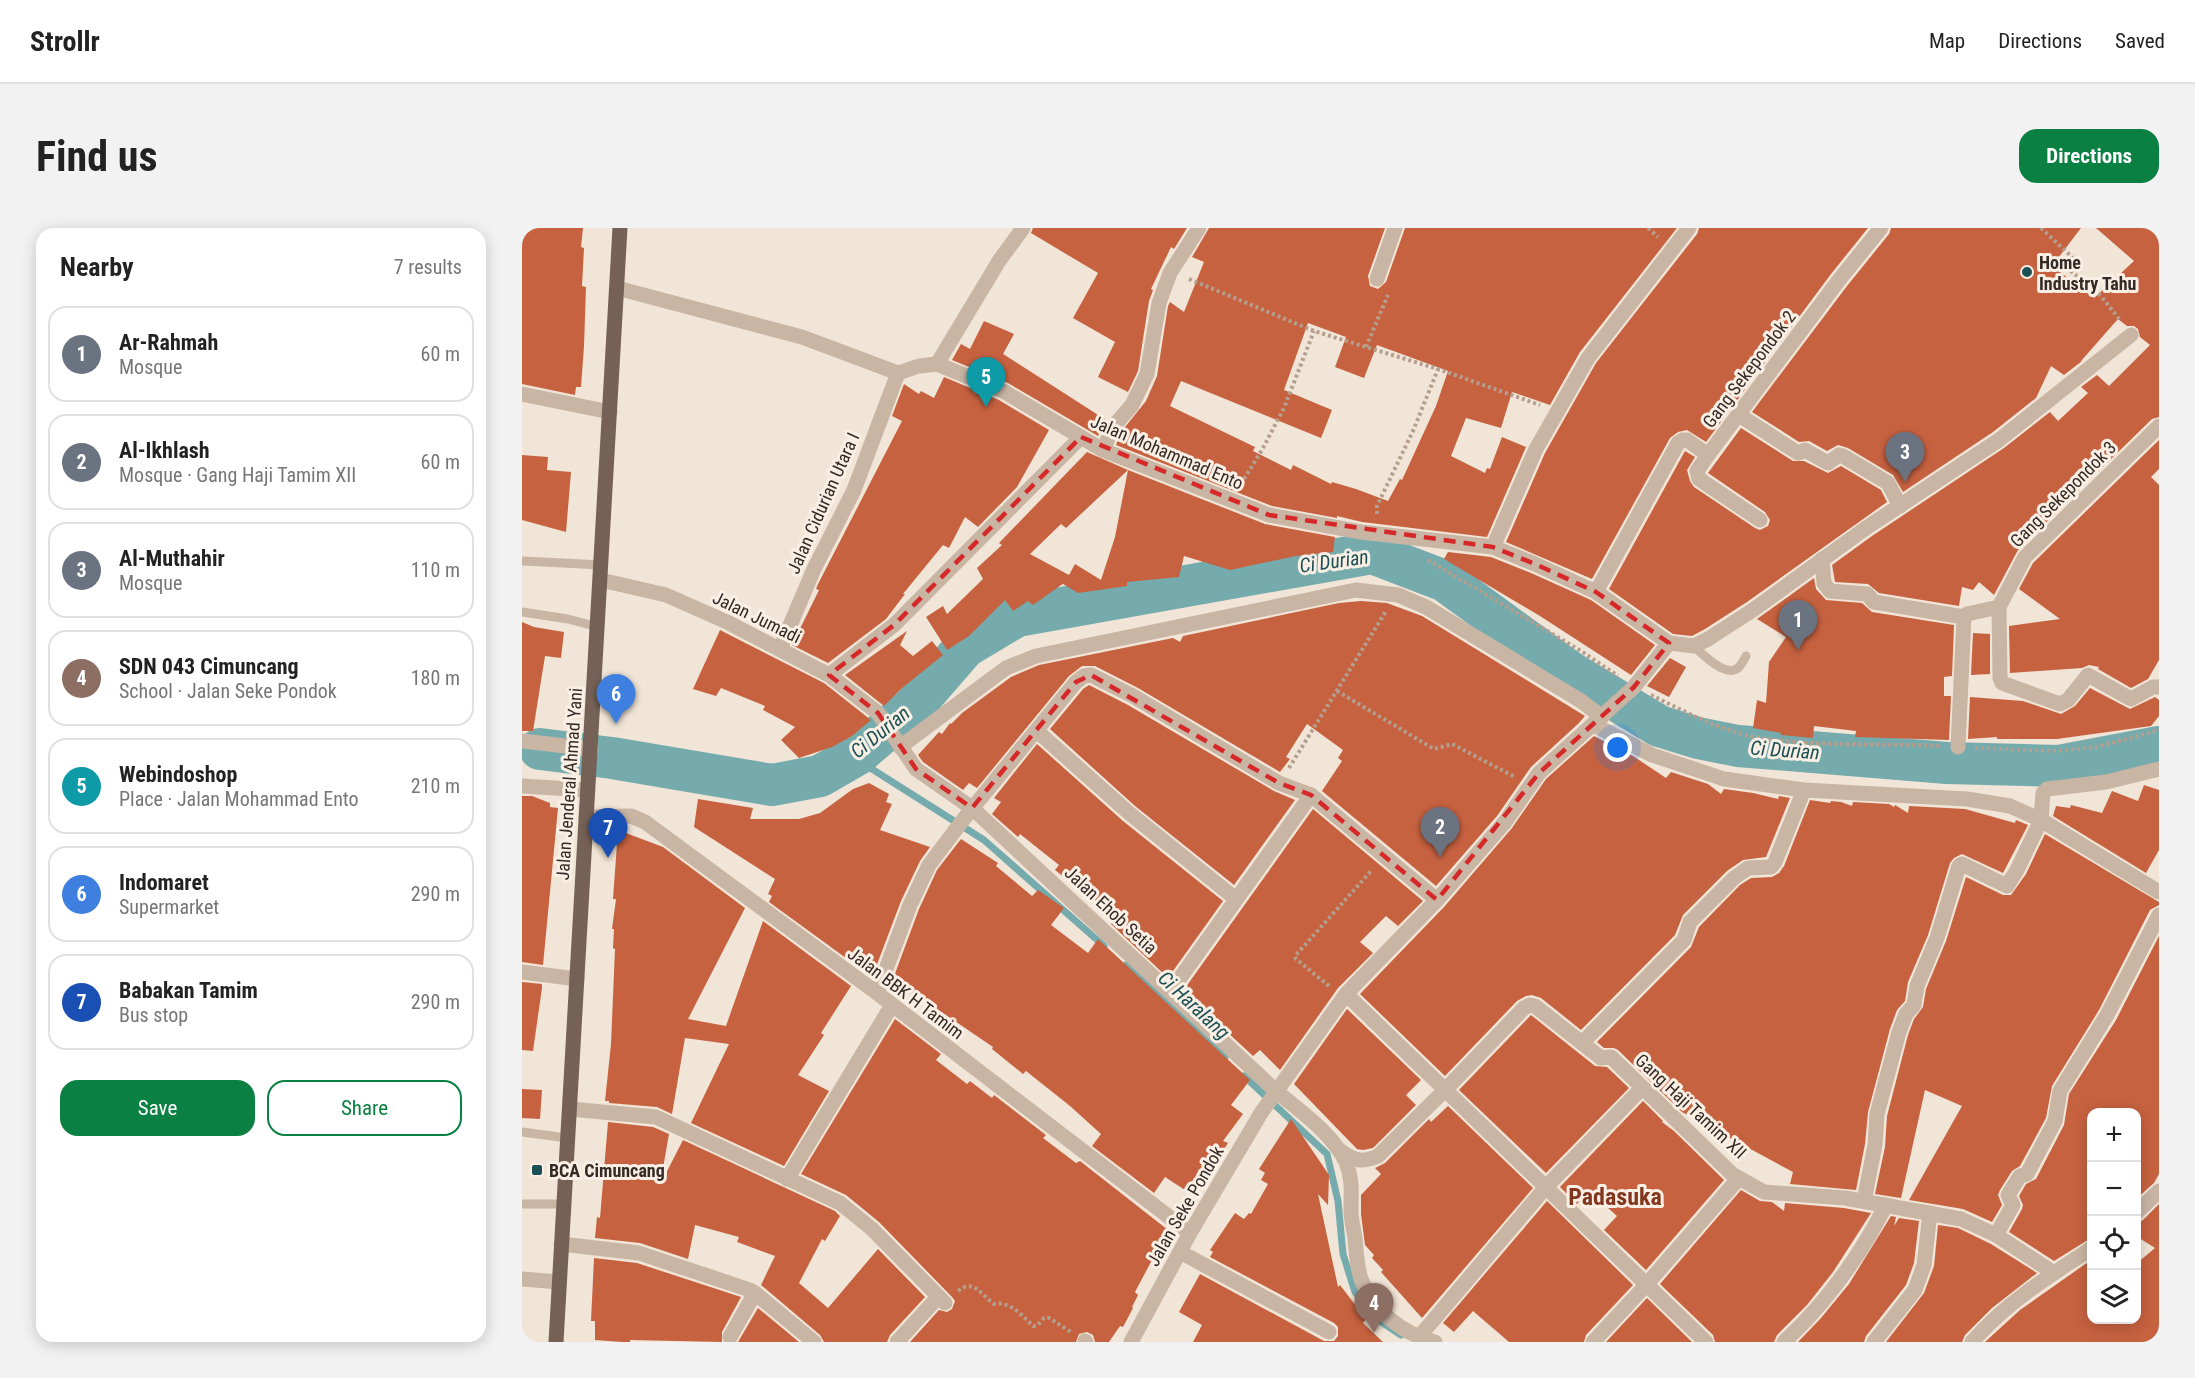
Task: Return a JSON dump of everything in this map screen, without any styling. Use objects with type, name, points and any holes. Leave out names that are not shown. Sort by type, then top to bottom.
[{"type":"main road","name":"Jalan Jenderal Ahmad Yani","points":[[556,1342],[620,228]]},
{"type":"street","points":[[617,288],[802,337],[898,373],[919,366],[937,364],[999,261],[1023,228]]},
{"type":"street","points":[[1103,450],[1113,427],[1132,405],[1147,374],[1159,303],[1170,273],[1199,228]]},
{"type":"street","points":[[1377,279],[1395,228]]},
{"type":"street","points":[[1493,548],[1536,449],[1588,358],[1689,228]]},
{"type":"street","name":"Gang Sekepondok 2","points":[[1596,592],[1678,443],[1687,440],[1708,455],[1839,280],[1881,228]]},
{"type":"street","points":[[1669,643],[1694,646],[1753,610],[1900,506],[2019,426],[2131,335]]},
{"type":"street","name":"Jalan Mohammad Ento","points":[[937,364],[1003,391],[1103,450],[1269,515],[1376,533],[1493,548],[1596,592],[1669,643]]},
{"type":"street","name":"Jalan Cidurian Utara I","points":[[780,649],[814,569],[854,490],[898,373]]},
{"type":"street","points":[[522,394],[610,411]]},
{"type":"street","points":[[1739,415],[1798,453],[1805,450],[1828,463],[1839,455],[1843,456],[1888,483],[1900,506]]},
{"type":"street","name":"Gang Sekepondok 3","points":[[2000,608],[2025,557],[2159,426]]},
{"type":"street","points":[[830,675],[894,625],[1081,437]]},
{"type":"street","points":[[1708,455],[1697,471],[1699,479],[1760,520]]},
{"type":"street","points":[[1822,560],[1824,583],[1830,591],[1867,594],[1874,602],[1964,617],[1967,614],[2000,608],[2000,678],[2002,683],[2060,704],[2068,700],[2088,675],[2131,699],[2153,687],[2159,687]]},
{"type":"street","name":"Jalan Jumadi","points":[[601,573],[666,595],[830,675],[878,713],[900,747]]},
{"type":"street","points":[[900,747],[1006,668],[1043,654],[1356,590],[1395,595],[1426,607],[1581,701],[1600,719],[1652,755],[1724,779],[1804,790],[1967,799],[2010,806],[2041,820],[2159,892]]},
{"type":"street","points":[[1958,747],[1964,617]]},
{"type":"street","name":"Jalan Seke Pondok","points":[[1131,1342],[1190,1233],[1261,1113],[1345,996],[1437,900],[1504,822],[1539,773],[1626,694],[1669,643]]},
{"type":"street","points":[[877,993],[910,905],[929,865],[954,830],[1076,682],[1084,676],[1091,675],[1133,696],[1279,783],[1311,795],[1437,900]]},
{"type":"street","points":[[1037,731],[1129,813],[1236,899]]},
{"type":"street","points":[[522,741],[591,752]]},
{"type":"street","name":"Jalan Ehob Setia","points":[[900,747],[916,769],[969,812],[1170,992],[1274,1094],[1315,1123],[1338,1149]]},
{"type":"street","points":[[1864,1201],[1875,1145],[1877,1114],[1899,1032],[1906,1014],[1914,1005],[1917,986],[1937,938],[1959,866],[1962,864],[2007,886],[2041,820],[2043,793],[2047,789],[2106,782],[2159,769]]},
{"type":"street","points":[[522,786],[588,790]]},
{"type":"street","points":[[1582,1043],[1684,940],[1690,922],[1734,878],[1748,868],[1771,867],[1804,790]]},
{"type":"street","points":[[1170,992],[1311,795]]},
{"type":"street","name":"Jalan BBK H Tamim","points":[[586,817],[631,816],[645,822],[877,993],[1190,1233]]},
{"type":"street","points":[[1995,1235],[2013,1205],[2008,1195],[2020,1176],[2027,1174],[2055,1121],[2060,1091],[2107,1015],[2159,915]]},
{"type":"street","points":[[522,972],[577,979]]},
{"type":"street","points":[[1345,996],[1706,1342]]},
{"type":"street","points":[[787,1179],[892,1005]]},
{"type":"street","name":"Gang Haji Tamim XII","points":[[1445,1090],[1524,1008],[1530,1005],[1535,1006],[1601,1058],[1611,1058],[1732,1174],[1764,1192],[1864,1201],[1969,1222],[1995,1235],[2054,1273]]},
{"type":"street","points":[[1419,1337],[1546,1187],[1642,1088]]},
{"type":"street","points":[[1338,1149],[1355,1161],[1366,1161],[1378,1156],[1445,1090]]},
{"type":"street","points":[[570,1109],[656,1118],[680,1127],[851,1210],[872,1228],[941,1300],[897,1342]]},
{"type":"street","points":[[1338,1149],[1351,1178],[1353,1190],[1351,1212],[1361,1279],[1376,1304],[1392,1322],[1419,1337],[1435,1342]]},
{"type":"street","points":[[1593,1342],[1739,1178]]},
{"type":"street","points":[[2141,1208],[2159,1191]]},
{"type":"street","points":[[1784,1342],[1808,1319],[1836,1284],[1873,1230],[1886,1205]]},
{"type":"street","points":[[1874,1342],[1915,1290],[1924,1265],[1930,1213]]},
{"type":"street","points":[[561,1244],[639,1253],[698,1271],[755,1293],[814,1342]]},
{"type":"street","points":[[1972,1342],[1987,1325],[2023,1295],[2087,1251]]},
{"type":"street","points":[[1180,1252],[1329,1332]]},
{"type":"street","points":[[522,1279],[559,1282]]},
{"type":"street","points":[[730,1337],[755,1293]]},
{"type":"lane","points":[[522,561],[601,573]]},
{"type":"lane","points":[[522,612],[598,627]]},
{"type":"lane","points":[[1694,646],[1711,662],[1730,670],[1739,667],[1746,656]]},
{"type":"lane","points":[[522,1132],[567,1138]]},
{"type":"lane","points":[[522,1204],[564,1204]]},
{"type":"path","points":[[2041,228],[2072,257],[2066,267],[2101,296],[2131,335]]},
{"type":"path","points":[[1170,273],[1314,331],[1438,369],[1558,411]]},
{"type":"path","points":[[1366,347],[1392,287],[1377,279]]},
{"type":"path","points":[[1230,501],[1262,450],[1284,408],[1314,331]]},
{"type":"path","points":[[1376,533],[1377,506],[1413,431],[1438,369]]},
{"type":"path","points":[[1279,783],[1395,595]]},
{"type":"path","points":[[1337,691],[1434,749],[1452,744],[1530,785]]},
{"type":"path","points":[[1958,747],[2057,751],[2097,747],[2159,730]]},
{"type":"path","points":[[1345,996],[1295,956],[1385,856]]},
{"type":"path","points":[[941,1300],[949,1301],[966,1285],[972,1285],[994,1304],[1002,1302],[1009,1304],[1033,1326],[1038,1326],[1044,1318],[1049,1318],[1086,1341]]},
{"type":"highlighted area","points":[[1081,437],[1269,515],[1493,547],[1535,564],[1596,592],[1669,643],[1634,687],[1539,773],[1437,900],[1311,795],[1279,783],[1091,675],[1076,682],[972,808],[916,769],[878,713],[829,675],[894,625]]},
{"type":"building","points":[[522,228],[583,228],[582,286],[586,287],[584,346],[581,387],[576,387],[575,395],[522,384]]},
{"type":"building","points":[[1033,228],[1187,228],[1174,249],[1171,247],[1151,289],[1153,290],[1149,301],[1138,371],[1128,392],[1098,377],[1115,342],[1073,318],[1098,273],[1031,233]]},
{"type":"building","points":[[1209,228],[1385,228],[1368,276],[1370,286],[1378,289],[1386,282],[1405,228],[1677,228],[1580,352],[1550,405],[1512,392],[1501,428],[1466,418],[1451,456],[1485,473],[1487,468],[1490,469],[1502,437],[1526,447],[1487,537],[1362,522],[1272,506],[1116,445],[1121,432],[1146,401],[1157,376],[1170,302],[1184,312],[1204,262],[1192,257]],"holes":[[[1308,323],[1346,337],[1335,367],[1364,378],[1377,345],[1448,371],[1436,406],[1402,480],[1400,479],[1388,501],[1356,489],[1332,482],[1331,484],[1293,465],[1291,470],[1253,451],[1255,447],[1170,406],[1181,381],[1321,438],[1332,410],[1284,390]]]},
{"type":"building","points":[[1699,228],[1868,228],[1706,442],[1687,430],[1678,432],[1670,438],[1592,579],[1506,542],[1545,453],[1596,363],[1697,234]]},
{"type":"building","points":[[1891,228],[2081,228],[2052,266],[2094,298],[2134,261],[2096,228],[2159,228],[2159,417],[2152,419],[2018,550],[1994,595],[1979,582],[1973,590],[1962,587],[1959,606],[1879,593],[1868,584],[1835,582],[1832,565],[2004,448],[2050,412],[2058,421],[2088,393],[2081,387],[2097,375],[2109,386],[2150,345],[2140,337],[2138,329],[2134,326],[2127,326],[2118,319],[2082,361],[2064,375],[2051,366],[2036,398],[1993,432],[1903,492],[1893,475],[1848,448],[1838,445],[1827,451],[1809,441],[1799,442],[1752,412],[1889,234]]},
{"type":"building","points":[[984,321],[1014,334],[1003,354],[1106,420],[1098,436],[1008,383],[952,360],[961,344],[970,349]]},
{"type":"building","points":[[944,377],[999,400],[1049,430],[1017,487],[978,527],[965,517],[949,548],[943,545],[886,619],[828,663],[792,645],[819,590],[816,589],[818,584],[902,421],[892,416],[904,384],[919,394],[921,391],[934,398]]},
{"type":"building","points":[[1741,428],[1793,461],[1804,461],[1828,473],[1841,466],[1881,490],[1887,502],[1747,602],[1705,629],[1692,636],[1673,634],[1609,589],[1685,451],[1695,457],[1687,470],[1694,487],[1755,528],[1760,530],[1768,526],[1770,520],[1765,512],[1708,473]]},
{"type":"building","points":[[2159,440],[2159,469],[2151,477],[2159,485],[2159,660],[2148,679],[2131,688],[2098,669],[2099,667],[2089,665],[2082,668],[2010,673],[2009,626],[2060,619],[2019,589],[2033,563]]},
{"type":"building","points":[[1087,452],[1265,524],[1335,537],[1333,552],[1296,556],[1230,570],[1184,556],[1179,577],[1127,582],[1127,586],[1078,593],[1064,583],[1033,605],[1028,601],[1013,611],[1005,600],[969,636],[947,650],[926,617],[943,606],[947,614],[983,579],[977,568],[1002,545],[999,543]],"holes":[[[1128,470],[1115,537],[1101,580],[1075,564],[1069,575],[1030,554],[1061,524],[1066,528]]]},
{"type":"building","points":[[522,455],[548,457],[547,470],[571,472],[566,532],[522,520]]},
{"type":"building","points":[[1448,552],[1491,557],[1531,573],[1591,600],[1655,645],[1631,675],[1540,616],[1444,559]]},
{"type":"building","points":[[1814,578],[1816,589],[1826,600],[1862,603],[1872,612],[1954,625],[1952,676],[1944,677],[1944,696],[1951,696],[1949,740],[1855,737],[1856,731],[1814,726],[1813,738],[1781,735],[1781,733],[1753,728],[1757,700],[1766,703],[1769,662],[1786,637],[1757,619]]},
{"type":"building","points":[[1361,601],[1387,603],[1422,616],[1585,716],[1531,767],[1497,816],[1436,886],[1322,791],[1342,761],[1338,758],[1343,750],[1307,724],[1286,757],[1290,759],[1280,772],[1138,688],[1095,666],[1082,666],[1069,676],[977,788],[969,783],[963,790],[923,762],[918,755],[939,732],[942,734],[962,713],[1011,677],[1039,665],[1173,638],[1180,642],[1183,636],[1339,603]]},
{"type":"building","points":[[522,622],[534,627],[564,632],[561,658],[545,656],[533,731],[522,731]]},
{"type":"building","points":[[720,630],[824,683],[871,720],[852,736],[832,747],[799,758],[781,740],[795,727],[763,710],[765,706],[721,688],[716,696],[693,689]]},
{"type":"building","points":[[907,631],[900,645],[913,656],[932,641],[943,655],[884,706],[845,675]]},
{"type":"building","points":[[1973,633],[1990,634],[1990,674],[1971,675]]},
{"type":"building","points":[[1670,658],[1686,667],[1669,697],[1647,686]]},
{"type":"building","points":[[1089,685],[1128,705],[1274,791],[1295,800],[1234,885],[1135,806],[1050,729],[1083,689]]},
{"type":"building","points":[[2090,688],[2130,709],[2155,697],[2159,700],[2159,716],[2151,726],[2057,739],[1997,739],[1997,737],[1968,739],[1970,697],[2023,701],[2061,714],[2075,706]]},
{"type":"building","points":[[1594,736],[1633,756],[1666,778],[1671,772],[1708,784],[1721,794],[1724,789],[1778,799],[1779,796],[1790,798],[1766,857],[1743,860],[1727,871],[1683,915],[1675,935],[1581,1030],[1541,998],[1526,996],[1517,1001],[1445,1076],[1360,994],[1444,907],[1512,828],[1546,779]]},
{"type":"building","points":[[1037,744],[1123,821],[1223,901],[1168,978],[1111,924],[1115,920],[1082,887],[1080,890],[1055,870],[1059,865],[1020,834],[1018,837],[992,814],[1001,802],[994,798]]},
{"type":"building","points":[[869,783],[889,794],[886,802],[892,804],[880,830],[930,847],[920,861],[901,901],[876,967],[855,953],[850,961],[769,902],[772,896],[768,894],[775,879],[694,827],[698,799],[753,808],[750,819],[799,819],[820,813],[853,789]]},
{"type":"building","points":[[2144,785],[2159,790],[2159,850],[2146,873],[2053,816],[2056,806],[2070,808],[2071,805],[2102,813],[2112,791],[2138,801]]},
{"type":"building","points":[[522,796],[532,796],[550,803],[550,807],[558,808],[543,965],[522,962]]},
{"type":"building","points":[[1810,800],[1841,802],[1852,806],[1853,802],[1889,804],[1908,813],[1909,806],[1965,809],[2015,823],[2016,820],[2028,825],[2003,873],[1962,854],[1950,863],[1928,935],[1908,982],[1905,1001],[1897,1010],[1890,1029],[1868,1112],[1865,1144],[1856,1190],[1790,1184],[1793,1172],[1682,1112],[1618,1050],[1604,1048],[1597,1042],[1691,947],[1699,927],[1740,885],[1751,878],[1772,877],[1779,873],[1784,866]]},
{"type":"building","points":[[1313,809],[1423,901],[1398,926],[1386,916],[1360,942],[1373,953],[1338,988],[1280,1070],[1260,1050],[1253,1056],[1183,991]]},
{"type":"building","points":[[618,830],[663,847],[745,908],[688,1019],[726,1026],[763,921],[851,986],[821,1033],[824,1035],[798,1075],[829,1091],[784,1166],[691,1123],[729,1044],[685,1038],[672,1114],[657,1107],[605,1101],[611,1044],[615,949],[613,948],[614,929],[612,929],[616,899],[613,899]]},
{"type":"building","points":[[2045,834],[2159,902],[2159,905],[2150,910],[2099,1010],[2052,1086],[2046,1118],[2020,1166],[2012,1171],[2000,1190],[1998,1195],[2002,1205],[1992,1222],[1963,1209],[1909,1200],[1962,1106],[1925,1090],[1901,1198],[1875,1194],[1885,1147],[1887,1116],[1908,1035],[1914,1019],[1923,1007],[1926,989],[1946,941],[1966,877],[2003,895],[2011,895],[2026,874]]},
{"type":"building","points":[[961,839],[998,863],[996,866],[1032,896],[1038,890],[1064,908],[1051,925],[1088,953],[1098,939],[1250,1080],[1231,1105],[1243,1114],[1223,1141],[1228,1143],[1217,1160],[1214,1158],[1205,1171],[1202,1169],[1185,1190],[1165,1177],[1154,1193],[1092,1146],[1101,1134],[1070,1106],[1026,1071],[1023,1074],[992,1049],[993,1047],[893,979],[919,909],[937,870]]},
{"type":"building","points":[[2159,936],[2159,1174],[2154,1183],[2141,1195],[2141,1108],[2087,1108],[2087,1240],[2054,1261],[2009,1232],[2022,1209],[2023,1205],[2019,1196],[2026,1184],[2036,1179],[2064,1125],[2069,1094],[2116,1020]]},
{"type":"building","points":[[522,982],[542,984],[533,1051],[522,1050]]},
{"type":"building","points":[[1347,1009],[1421,1080],[1406,1095],[1416,1105],[1373,1148],[1363,1150],[1357,1149],[1294,1084]]},
{"type":"building","points":[[1531,1015],[1595,1066],[1607,1067],[1629,1088],[1546,1173],[1459,1090]]},
{"type":"building","points":[[895,1019],[941,1054],[936,1060],[967,1084],[970,1081],[992,1098],[994,1095],[1046,1135],[1043,1138],[1076,1163],[1080,1161],[1168,1230],[1135,1292],[1138,1295],[1123,1327],[1120,1326],[1109,1342],[1095,1342],[1093,1335],[1087,1332],[1079,1334],[1076,1342],[910,1342],[939,1310],[947,1312],[952,1309],[955,1301],[879,1222],[846,1195],[801,1174]]},
{"type":"building","points":[[522,1089],[542,1090],[540,1119],[522,1118]]},
{"type":"building","points":[[1643,1101],[1724,1180],[1646,1270],[1604,1230],[1617,1216],[1589,1191],[1577,1204],[1560,1187]]},
{"type":"building","points":[[1448,1106],[1533,1188],[1422,1318],[1381,1272],[1383,1270],[1372,1258],[1374,1255],[1365,1245],[1361,1195],[1381,1174],[1375,1168],[1385,1163],[1429,1119],[1431,1122]]},
{"type":"building","points":[[1291,1119],[1329,1175],[1328,1205],[1318,1194],[1338,1287],[1340,1285],[1366,1319],[1363,1323],[1383,1342],[1193,1342],[1202,1325],[1179,1312],[1200,1274],[1324,1341],[1334,1341],[1338,1336],[1338,1327],[1334,1323],[1210,1257],[1213,1252],[1210,1250],[1235,1213],[1244,1219],[1249,1213],[1251,1214],[1268,1184],[1261,1180],[1265,1173],[1259,1169]]},
{"type":"building","points":[[608,1122],[653,1127],[669,1134],[660,1185],[683,1140],[835,1211],[840,1216],[825,1241],[822,1239],[799,1283],[828,1308],[878,1249],[925,1297],[890,1335],[887,1342],[824,1342],[820,1335],[761,1285],[775,1256],[737,1242],[739,1237],[695,1225],[688,1259],[640,1243],[595,1238],[597,1217],[600,1218]]},
{"type":"building","points":[[1741,1190],[1760,1201],[1772,1202],[1784,1211],[1785,1203],[1844,1208],[1871,1213],[1833,1272],[1807,1305],[1777,1335],[1774,1342],[1715,1342],[1713,1335],[1660,1284]]},
{"type":"building","points":[[1547,1201],[1633,1285],[1586,1335],[1584,1342],[1509,1342],[1473,1311],[1454,1332],[1443,1323]]},
{"type":"building","points":[[2159,1204],[2159,1342],[1985,1342],[2020,1310],[2087,1263],[2087,1324],[2141,1324],[2141,1260],[2155,1248],[2141,1239],[2141,1221]]},
{"type":"building","points":[[1891,1216],[1896,1217],[1894,1226],[1899,1218],[1919,1221],[1914,1263],[1906,1285],[1866,1336],[1864,1342],[1798,1342],[1849,1284]]},
{"type":"building","points":[[1938,1225],[1958,1228],[1991,1244],[2037,1273],[1992,1308],[1965,1335],[1962,1342],[1886,1342],[1924,1293],[1934,1266]]},
{"type":"building","points":[[594,1258],[637,1263],[741,1297],[722,1332],[722,1342],[595,1340],[595,1321],[591,1321]]},
{"type":"building","points":[[1647,1298],[1692,1342],[1606,1342]]},
{"type":"building","points":[[758,1308],[799,1342],[738,1342]]},
{"type":"waterway","name":"Ci Durian","points":[[540,749],[612,758],[772,785],[820,776],[858,754],[913,707],[965,647],[1017,616],[1372,553],[1445,581],[1570,672],[1659,726],[1698,738],[1738,746],[1947,763],[2059,766],[2159,747]]},
{"type":"waterway","name":"Ci Haralang","points":[[853,757],[984,840],[1104,946]]},
{"type":"waterway","name":"Ci Haralang","points":[[1126,965],[1168,1001],[1225,1057]]},
{"type":"waterway","name":"Ci Haralang","points":[[1244,1076],[1327,1154],[1338,1201],[1343,1254],[1355,1292],[1374,1317],[1401,1335]]},
{"type":"place","name":"Home Industry Tahu","points":[[2027,272]]},
{"type":"place","name":"Webindoshop","points":[[986,407]]},
{"type":"place","name":"Al-Muthahir","points":[[1905,482]]},
{"type":"place","name":"Ar-Rahmah","points":[[1798,650]]},
{"type":"place","name":"Indomaret","points":[[616,724]]},
{"type":"place","name":"Al-Ikhlash","points":[[1440,857]]},
{"type":"place","name":"Babakan Tamim","points":[[608,858]]},
{"type":"place","name":"BCA Cimuncang","points":[[537,1170]]},
{"type":"place","name":"SDN 043 Cimuncang","points":[[1374,1333]]},
{"type":"district","name":"Padasuka","points":[[1615,1197]]}]
